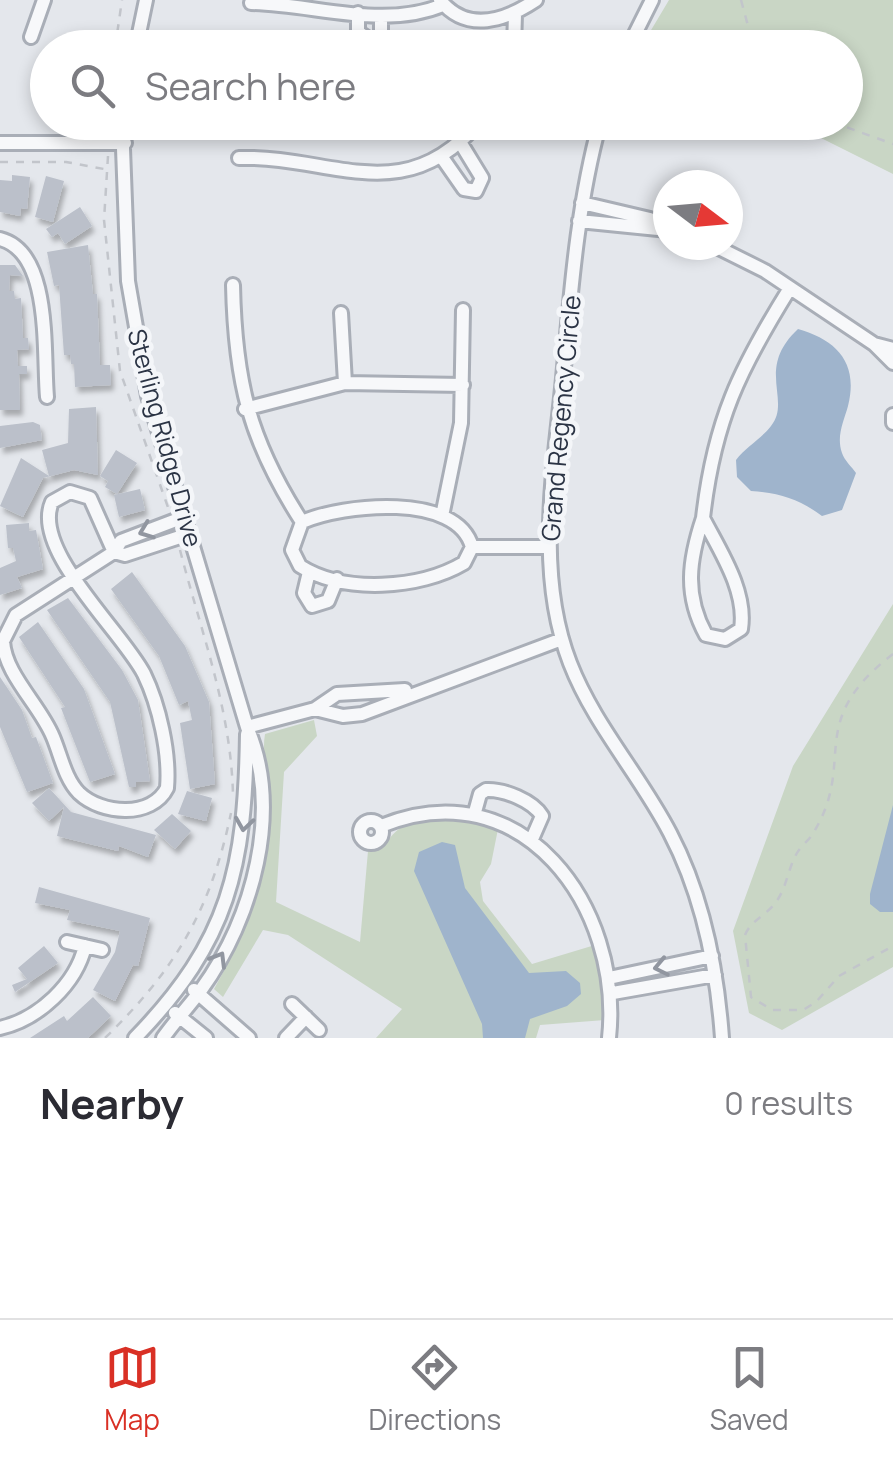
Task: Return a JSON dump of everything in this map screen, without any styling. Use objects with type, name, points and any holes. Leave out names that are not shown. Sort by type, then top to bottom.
[{"type":"street","points":[[33,30],[44,0]]},
{"type":"street","points":[[140,30],[146,0]]},
{"type":"street","points":[[250,4],[300,4],[381,17],[412,16],[441,2],[476,21],[500,20],[536,0]]},
{"type":"street","points":[[637,30],[652,0]]},
{"type":"street","points":[[358,13],[358,30]]},
{"type":"street","points":[[514,14],[514,30]]},
{"type":"street","points":[[381,17],[381,30]]},
{"type":"street","name":"Sterling Ridge Drive","points":[[125,140],[125,244],[134,330],[178,519],[246,727],[260,757],[263,797],[258,855],[232,938],[198,993],[163,1038]]},
{"type":"street","name":"Grand Regency Circle","points":[[596,140],[579,221],[549,547],[562,640],[594,714],[672,836],[694,890],[712,956],[722,1038]]},
{"type":"street","points":[[239,158],[281,158],[342,173],[378,176],[403,172],[442,156],[460,142],[482,178],[476,191],[464,189],[442,156]]},
{"type":"street","points":[[0,143],[125,143]]},
{"type":"street","points":[[582,203],[653,220]]},
{"type":"street","points":[[579,221],[653,229]]},
{"type":"street","points":[[0,239],[22,248],[35,270],[47,398]]},
{"type":"street","points":[[740,260],[874,344],[893,363]]},
{"type":"street","points":[[233,284],[234,348],[245,410],[268,465],[302,522]]},
{"type":"street","points":[[703,518],[734,583],[743,615],[741,629],[725,639],[706,635],[695,615],[690,590],[692,557],[703,518],[711,460],[732,386],[790,288]]},
{"type":"street","points":[[442,516],[459,442],[463,310]]},
{"type":"street","points":[[340,313],[344,383]]},
{"type":"street","points":[[874,344],[893,350]]},
{"type":"street","points":[[245,410],[344,383],[463,385]]},
{"type":"street","points":[[893,415],[893,423]]},
{"type":"street","points":[[114,552],[90,498],[79,492],[57,497],[48,510],[56,549],[73,576],[129,650],[152,695],[168,777],[157,803],[134,811],[95,802],[78,792],[43,716],[7,660],[4,630],[73,576],[114,552],[121,541],[178,519]]},
{"type":"street","points":[[377,508],[442,516],[468,532],[472,547],[464,563],[433,577],[397,583],[337,579],[309,572],[292,550],[302,522],[377,508]]},
{"type":"street","points":[[114,552],[125,555],[183,535]]},
{"type":"street","points":[[472,547],[549,547]]},
{"type":"street","points":[[309,572],[304,593],[312,606],[328,601],[337,579]]},
{"type":"street","points":[[315,709],[343,716],[376,707],[562,640]]},
{"type":"street","points":[[246,727],[315,709],[337,694],[432,687]]},
{"type":"street","points":[[372,692],[376,707]]},
{"type":"street","name":"Sterling Ridge Drive","points":[[136,1038],[183,983],[227,902],[239,860],[247,807],[246,727]]},
{"type":"street","points":[[475,812],[480,794],[486,790],[516,798],[542,816],[532,839]]},
{"type":"street","points":[[381,826],[422,812],[475,812],[532,839],[576,895],[594,928],[613,993],[610,1038]]},
{"type":"street","points":[[68,942],[102,950]]},
{"type":"street","points":[[0,1028],[32,1014],[74,978],[85,946]]},
{"type":"street","points":[[610,978],[712,956]]},
{"type":"street","points":[[613,993],[715,975]]},
{"type":"street","points":[[183,983],[248,1038]]},
{"type":"street","points":[[292,1004],[319,1030]]},
{"type":"street","points":[[164,1006],[206,1038]]},
{"type":"street","points":[[286,1038],[306,1017]]},
{"type":"path","points":[[118,30],[122,0]]},
{"type":"path","points":[[742,0],[746,30]]},
{"type":"path","points":[[863,133],[893,144]]},
{"type":"path","points":[[110,143],[104,220],[120,370],[178,519]]},
{"type":"path","points":[[0,162],[66,162],[105,170]]},
{"type":"path","points":[[106,1038],[143,1002],[172,963],[212,891],[233,804],[232,745],[224,702],[205,648],[183,535]]},
{"type":"path","points":[[893,654],[868,674],[846,700],[832,742],[832,788],[813,834],[796,853],[773,906],[749,926],[745,935],[750,997],[772,1010],[802,1010],[816,1002],[839,976],[893,946]]},
{"type":"green space","points":[[669,0],[893,0],[893,174],[825,140],[863,140],[863,30],[651,30]]},
{"type":"green space","points":[[893,604],[893,967],[782,1030],[749,1013],[733,931],[793,766]]},
{"type":"green space","points":[[314,720],[317,736],[284,772],[276,902],[360,942],[368,851],[382,846],[399,829],[422,820],[461,820],[498,829],[491,864],[480,882],[483,901],[532,964],[595,945],[604,977],[605,1020],[540,1025],[536,1038],[376,1038],[402,1009],[288,935],[263,930],[223,997],[214,989],[254,904],[266,859],[270,811],[265,734]]},
{"type":"water","points":[[798,329],[833,347],[847,365],[850,377],[851,391],[840,441],[843,456],[856,473],[842,510],[822,516],[789,498],[751,491],[737,477],[736,460],[771,426],[776,416],[779,357]]},
{"type":"water","points":[[893,805],[893,912],[880,912],[870,904],[870,894]]},
{"type":"water","points":[[442,842],[455,845],[465,888],[529,973],[566,971],[580,983],[581,994],[567,1006],[530,1019],[525,1038],[483,1038],[482,1024],[414,871],[419,852]]},
{"type":"building","points":[[12,175],[30,177],[27,209],[21,208],[20,216],[0,212],[0,180],[12,181]]},
{"type":"building","points":[[46,176],[64,181],[53,222],[35,217]]},
{"type":"building","points":[[80,207],[92,226],[65,244],[58,233],[52,237],[46,229]]},
{"type":"building","points":[[88,245],[93,294],[97,294],[100,365],[110,365],[111,385],[75,387],[74,364],[70,355],[64,355],[59,285],[54,286],[47,252]]},
{"type":"building","points":[[0,265],[15,265],[23,276],[10,275],[9,291],[14,291],[15,299],[21,298],[23,338],[28,338],[29,349],[17,350],[18,366],[27,366],[27,374],[19,374],[20,410],[0,410]]},
{"type":"building","points":[[96,407],[98,475],[74,470],[43,478],[23,517],[0,506],[21,458],[49,476],[42,450],[68,443],[69,409]]},
{"type":"building","points":[[33,422],[40,425],[42,440],[0,448],[0,426]]},
{"type":"building","points":[[116,450],[137,463],[117,494],[105,487],[108,481],[100,476]]},
{"type":"building","points":[[140,489],[145,510],[119,517],[114,495]]},
{"type":"building","points":[[29,523],[29,531],[36,530],[43,569],[17,577],[22,588],[0,595],[0,568],[16,561],[13,548],[8,548],[6,525]]},
{"type":"building","points":[[132,572],[185,646],[209,702],[215,784],[190,789],[180,723],[192,720],[188,701],[179,705],[159,656],[111,589]]},
{"type":"building","points":[[68,598],[122,670],[138,700],[150,781],[136,782],[136,787],[129,787],[110,702],[47,610]]},
{"type":"building","points":[[38,622],[84,689],[115,774],[90,782],[61,708],[65,707],[19,637]]},
{"type":"building","points":[[0,677],[22,710],[32,738],[36,737],[53,783],[27,792],[0,727]]},
{"type":"building","points":[[49,788],[71,812],[156,835],[148,857],[119,846],[118,851],[57,836],[64,807],[49,821],[32,803]]},
{"type":"building","points":[[187,791],[212,798],[206,821],[178,814]]},
{"type":"building","points":[[172,814],[191,831],[175,849],[154,830]]},
{"type":"building","points":[[39,887],[150,918],[138,966],[133,965],[115,1001],[93,990],[115,952],[120,931],[67,920],[70,910],[35,903]]},
{"type":"building","points":[[44,946],[58,963],[15,992],[12,985],[27,979],[18,968]]},
{"type":"building","points":[[93,997],[111,1016],[88,1038],[30,1038],[64,1016],[67,1021]]}]
